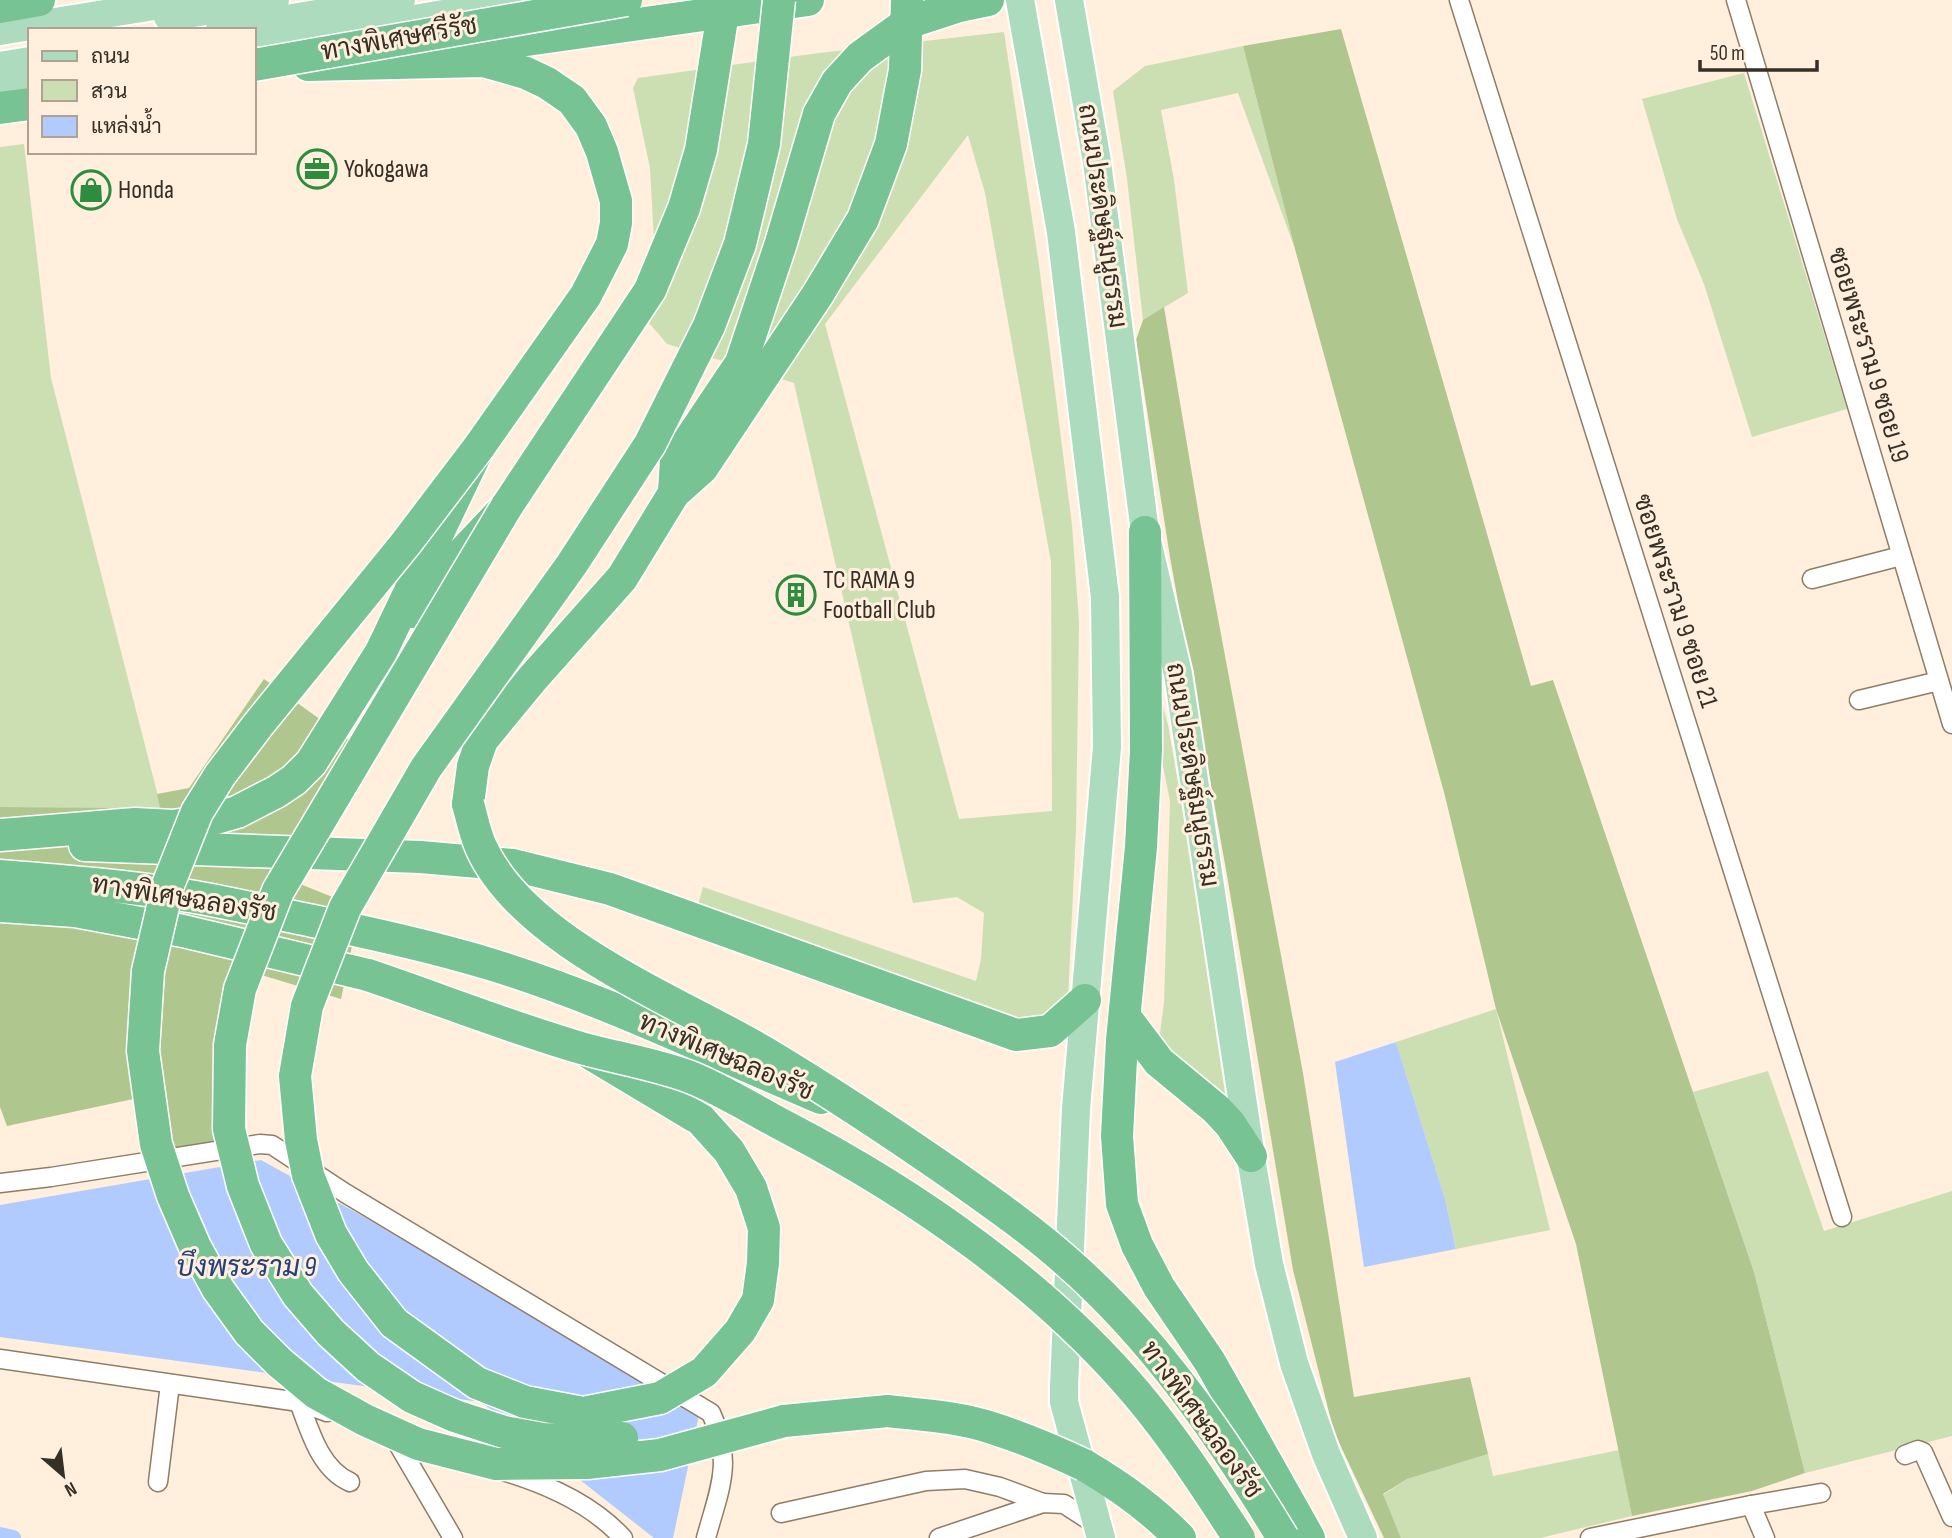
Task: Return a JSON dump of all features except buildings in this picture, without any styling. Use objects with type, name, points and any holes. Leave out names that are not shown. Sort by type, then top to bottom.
[{"type":"highway","points":[[0,7],[39,0]]},
{"type":"highway","name":"ทางพิเศษศรีรัช","points":[[256,66],[626,0]]},
{"type":"highway","points":[[725,0],[701,150],[684,208],[650,290],[508,506],[278,891],[240,989],[230,1045],[229,1129],[243,1186],[266,1244],[298,1295],[331,1333],[368,1367],[412,1397],[455,1416],[504,1432],[543,1439],[590,1441],[888,1411],[938,1417],[990,1427],[1094,1470],[1123,1487],[1158,1514],[1180,1538]]},
{"type":"highway","points":[[579,1047],[701,1120],[729,1151],[751,1188],[764,1228],[758,1300],[740,1331],[704,1372],[660,1398],[583,1413],[525,1402],[477,1383],[394,1323],[353,1270],[331,1234],[308,1175],[301,1140],[295,1076],[307,1006],[345,908],[426,768],[572,564],[650,444],[709,326],[740,244],[764,144],[779,0]]},
{"type":"highway","points":[[340,33],[364,42],[393,47],[453,50],[808,0]]},
{"type":"highway","points":[[874,1120],[761,1050],[572,945],[520,901],[499,876],[481,848],[468,804],[473,766],[482,740],[622,578],[674,493],[702,468],[818,294],[863,219],[891,144],[905,71],[907,0]]},
{"type":"highway","points":[[674,493],[676,460],[741,363],[781,243],[819,114],[837,82],[860,57],[907,23],[959,6],[988,0]]},
{"type":"highway","points":[[256,66],[484,61],[526,73],[572,100],[591,126],[602,152],[616,201],[616,223],[612,244],[586,295],[479,447],[258,724],[220,775],[197,812],[167,885],[148,971],[143,1051],[156,1144],[173,1196],[195,1247],[218,1289],[249,1332],[316,1393],[365,1420],[418,1444],[496,1464],[587,1463],[660,1455],[783,1421]]},
{"type":"highway","points":[[0,108],[28,104]]},
{"type":"highway","points":[[650,444],[694,407],[781,243]]},
{"type":"highway","points":[[0,835],[135,824],[173,826],[206,821],[237,812],[276,792],[311,763],[381,652],[479,447]]},
{"type":"highway","points":[[381,652],[455,561],[508,506]]},
{"type":"highway","points":[[1145,532],[1146,750],[1141,847],[1117,1136],[1122,1204],[1137,1245],[1159,1287],[1210,1362],[1309,1538]]},
{"type":"highway","points":[[0,842],[420,857],[513,865],[610,889],[1016,1035],[1050,1031],[1085,1000]]},
{"type":"highway","name":"ทางพิเศษฉลองรัช","points":[[0,876],[189,896],[404,940],[494,965],[668,1030],[749,1068],[874,1120],[1001,1209],[1066,1260],[1118,1311],[1180,1383],[1239,1465],[1283,1538]]},
{"type":"highway","name":"ทางพิเศษฉลองรัช","points":[[0,906],[75,911],[183,931],[368,975],[579,1047],[690,1078],[829,1149],[976,1246],[1030,1288],[1083,1336],[1136,1393],[1187,1458],[1239,1538]]},
{"type":"highway","points":[[1125,1017],[1159,1062],[1230,1124],[1251,1156]]},
{"type":"main road","points":[[0,31],[191,0]]},
{"type":"main road","points":[[105,28],[275,0]]},
{"type":"main road","points":[[232,28],[401,0]]},
{"type":"main road","points":[[256,47],[524,0]]},
{"type":"main road","points":[[1001,0],[1022,10]]},
{"type":"main road","name":"ถนนประดิษฐ์มนูธรรม","points":[[1069,0],[1097,162],[1145,532],[1178,674],[1269,1264],[1294,1363],[1326,1454],[1363,1538]]},
{"type":"main road","name":"ถนนประดิษฐ์มนูธรรม","points":[[1022,10],[1061,232],[1105,597],[1107,747],[1076,1109],[1064,1387],[1065,1402],[1099,1532]]},
{"type":"main road","points":[[0,45],[28,40]]},
{"type":"main road","points":[[0,66],[28,61]]},
{"type":"main road","points":[[0,89],[28,84]]},
{"type":"main road","points":[[1086,435],[1100,425],[1116,421],[1130,426]]},
{"type":"street","name":"ซอยพระราม 9 ซอย 21","points":[[1459,0],[1842,1217]]},
{"type":"street","name":"ซอยพระราม 9 ซอย 19","points":[[1736,0],[1952,724]]},
{"type":"street","points":[[1812,579],[1901,555]]},
{"type":"street","points":[[1858,700],[1939,681]]},
{"type":"street","points":[[0,1183],[260,1144],[272,1145],[357,1200],[711,1413],[725,1463],[706,1538]]},
{"type":"street","points":[[0,1359],[299,1402],[395,1439],[528,1479],[573,1499],[601,1518],[623,1538]]},
{"type":"street","points":[[158,1482],[170,1384]]},
{"type":"street","points":[[299,1402],[326,1464],[336,1476],[350,1482]]},
{"type":"street","points":[[395,1439],[453,1538]]},
{"type":"street","points":[[1905,1455],[1918,1450],[1923,1452],[1952,1517]]},
{"type":"street","points":[[781,1513],[926,1481],[965,1479],[1000,1487],[1044,1503],[1064,1504],[1099,1532]]},
{"type":"street","points":[[1590,1538],[1821,1493]]},
{"type":"street","points":[[939,1538],[1044,1503]]},
{"type":"street","points":[[1751,1505],[1765,1538]]},
{"type":"green space","points":[[1341,29],[1531,686],[1553,680],[1754,1272],[1805,1473],[1752,1491],[1632,1516],[1576,1244],[1496,1009],[1445,796],[1295,249],[1243,46]]},
{"type":"green space","points":[[1004,32],[1039,265],[1072,525],[1079,622],[1076,830],[1068,998],[1037,1025],[697,909],[703,887],[976,981],[981,959],[984,913],[957,897],[913,903],[794,383],[667,344],[634,305],[654,241],[650,168],[633,88],[638,78],[819,53]],"holes":[[[968,135],[985,193],[1051,562],[1052,811],[959,819],[825,324]]]},
{"type":"green space","points":[[1243,46],[1295,249],[1238,93],[1161,110],[1174,180],[1188,293],[1143,320],[1127,179],[1113,91],[1145,66]]},
{"type":"green space","points":[[1744,73],[1847,409],[1752,437],[1704,284],[1677,219],[1642,99]]},
{"type":"green space","points":[[24,144],[51,378],[161,808],[0,807],[0,147]]},
{"type":"green space","points":[[1164,307],[1200,522],[1303,1073],[1354,1397],[1470,1377],[1488,1454],[1407,1479],[1383,1494],[1401,1538],[1384,1538],[1334,1432],[1293,1270],[1170,557],[1136,340],[1143,320]]},
{"type":"green space","points":[[264,679],[353,743],[275,874],[360,908],[341,999],[242,969],[224,1143],[145,1156],[138,1098],[7,1126],[0,1107],[0,807],[160,808],[157,794],[189,788]]},
{"type":"green space","points":[[1159,691],[1168,725],[1235,1109],[1167,1059],[1160,1033],[1164,1003],[1170,801],[1160,751]]},
{"type":"green space","points":[[1496,1009],[1550,1230],[1456,1249],[1445,1199],[1396,1042]]},
{"type":"green space","points":[[1768,1071],[1824,1231],[1952,1191],[1952,1436],[1805,1473],[1754,1272],[1693,1092]]},
{"type":"green space","points":[[1619,1450],[1632,1516],[1540,1538],[1401,1538],[1383,1495],[1407,1479],[1488,1454],[1493,1476]]},
{"type":"water","points":[[1396,1042],[1445,1199],[1456,1249],[1364,1267],[1335,1062]]},
{"type":"water","name":"บึงพระราม 9","points":[[261,1160],[366,1218],[699,1415],[673,1538],[654,1538],[481,1402],[0,1337],[0,1205]]},
{"type":"waterway","points":[[0,1535],[13,1538]]},
{"type":"place","name":"Yokogawa","points":[[317,169]]},
{"type":"place","name":"Honda","points":[[91,190]]},
{"type":"place","name":"TC RAMA 9 Football Club","points":[[796,595]]}]
